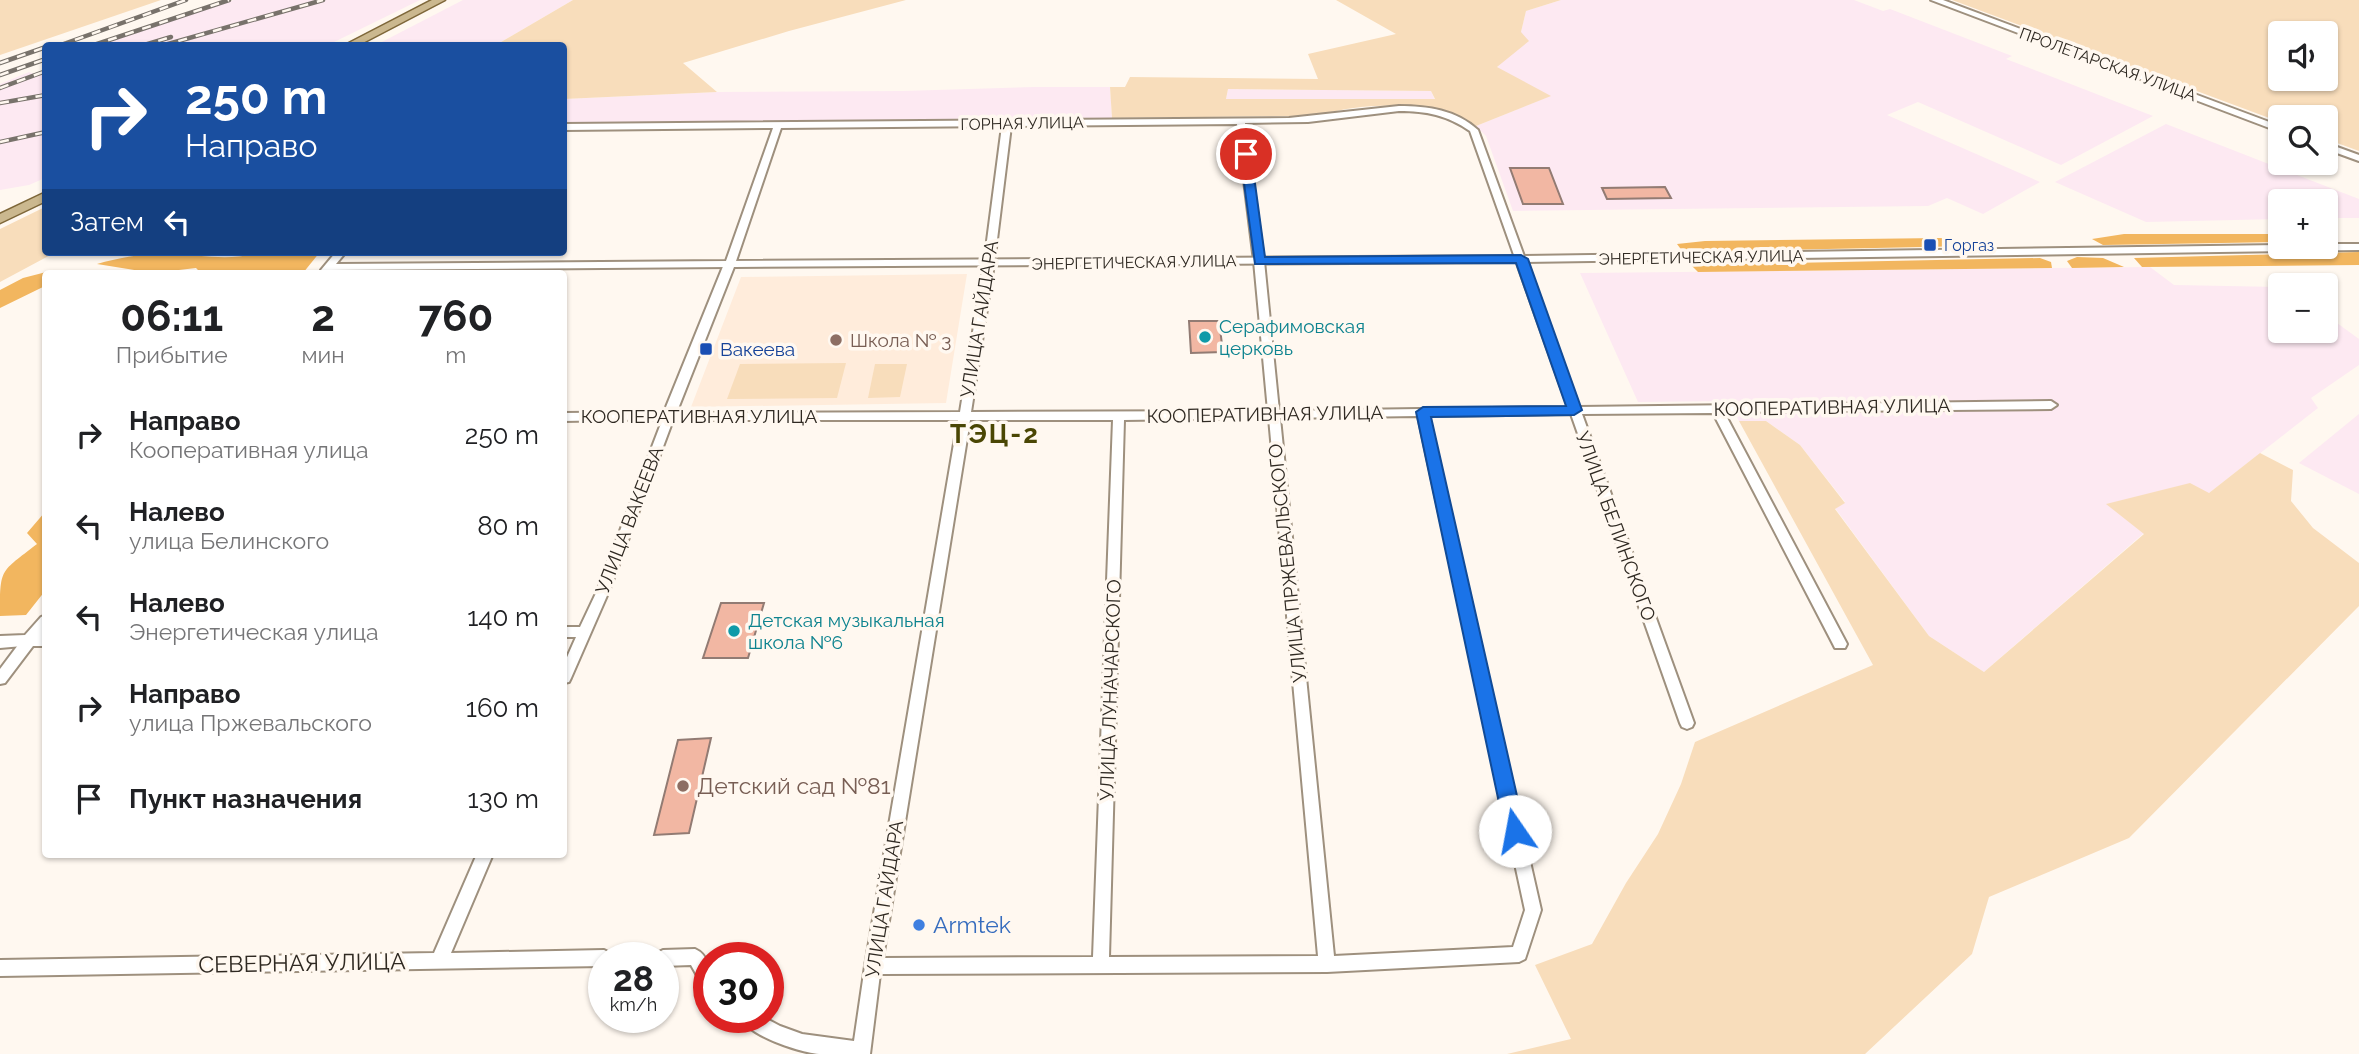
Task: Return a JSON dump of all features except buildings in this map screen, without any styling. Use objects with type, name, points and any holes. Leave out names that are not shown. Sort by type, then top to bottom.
[{"type":"main road","points":[[356,42],[440,0]]},
{"type":"main road","points":[[0,219],[42,198]]},
{"type":"street","name":"ПРОЛЕТАРСКАЯ УЛИЦА","points":[[1935,0],[2268,125]]},
{"type":"street","name":"ГОРНАЯ УЛИЦА","points":[[567,127],[1241,121],[1316,119],[1377,110],[1418,110],[1443,114],[1467,124],[1474,130]]},
{"type":"street","name":"УЛИЦА ПРЖЕВАЛЬСКОГО","points":[[1241,121],[1259,261],[1327,964]]},
{"type":"street","name":"УЛИЦА ГАЙДАРА","points":[[861,1052],[989,264],[1007,122]]},
{"type":"street","name":"УЛИЦА ВАКЕЕВА","points":[[567,671],[603,591],[730,264],[778,124]]},
{"type":"street","name":"УЛИЦА БЕЛИНСКОГО","points":[[1474,130],[1687,723]]},
{"type":"street","points":[[2338,150],[2359,158]]},
{"type":"street","name":"ЭНЕРГЕТИЧЕСКАЯ УЛИЦА","points":[[326,270],[730,264],[1521,259],[2359,247]]},
{"type":"street","points":[[326,270],[338,256]]},
{"type":"street","name":"КООПЕРАТИВНАЯ УЛИЦА","points":[[567,417],[965,414],[1119,416],[2052,405]]},
{"type":"street","points":[[1717,409],[1840,644]]},
{"type":"street","points":[[873,966],[1327,964],[1519,954],[1533,910],[1423,412]]},
{"type":"street","name":"УЛИЦА ЛУНАЧАРСКОГО","points":[[1101,965],[1119,416]]},
{"type":"street","points":[[567,632],[584,632]]},
{"type":"street","points":[[0,642],[37,641]]},
{"type":"street","points":[[0,678],[37,641]]},
{"type":"street","points":[[439,961],[483,858]]},
{"type":"street","name":"СЕВЕРНАЯ УЛИЦА","points":[[0,968],[588,958]]},
{"type":"street","points":[[777,1033],[826,1048],[861,1052]]},
{"type":"shaded area","points":[[0,0],[161,0],[0,55]]},
{"type":"shaded area","points":[[234,0],[420,0],[334,42],[108,42]]},
{"type":"shaded area","points":[[463,0],[573,0],[501,42],[382,42]]},
{"type":"shaded area","points":[[573,0],[906,0],[683,63],[717,92],[567,99],[567,42],[501,42]]},
{"type":"shaded area","points":[[1336,0],[1561,0],[1526,11],[1521,32],[1529,41],[1497,67],[1551,96],[1476,126],[1435,111],[1390,106],[1361,107],[1302,116],[1112,118],[1110,87],[1125,87],[1130,77],[1318,79],[1308,54],[1396,34]],"holes":[[[1228,89],[1431,91],[1435,99],[1226,99]]]},
{"type":"shaded area","points":[[1561,0],[1854,0],[1883,11],[1890,9],[2012,56],[2006,59],[2153,116],[2061,165],[1918,102],[1887,115],[2040,182],[1983,214],[1947,198],[1928,206],[1513,211],[1486,136],[1476,126],[1550,96],[1497,68],[1521,32],[1526,11]]},
{"type":"shaded area","points":[[1952,0],[2359,0],[2359,151],[2338,143],[2338,105],[2268,105],[2268,118]]},
{"type":"shaded area","points":[[42,71],[42,179],[29,185],[0,190],[0,84],[29,72],[34,74]]},
{"type":"shaded area","points":[[1110,87],[1112,118],[567,123],[567,99],[717,92]]},
{"type":"shaded area","points":[[1228,89],[1431,91],[1435,100],[1226,99]]},
{"type":"shaded area","points":[[2166,124],[2268,164],[2268,175],[2297,175],[2333,189],[2268,189],[2268,219],[2146,222],[2055,182]]},
{"type":"shaded area","points":[[2338,191],[2359,199],[2359,218],[2338,218]]},
{"type":"shaded area","points":[[42,208],[42,256],[49,256],[0,282],[0,229]]},
{"type":"shaded area","points":[[2124,234],[2268,234],[2268,242],[2103,245],[2092,239]]},
{"type":"shaded area","points":[[1940,238],[1976,242],[1973,246],[1683,252],[1677,244],[1705,241]]},
{"type":"shaded area","points":[[2359,252],[2359,265],[2142,267],[2134,258],[2268,254],[2268,259],[2338,259],[2338,253]]},
{"type":"shaded area","points":[[137,256],[317,256],[305,270],[134,270],[97,264]]},
{"type":"shaded area","points":[[2077,257],[2103,258],[2124,267],[2072,268],[2067,261]]},
{"type":"shaded area","points":[[2040,258],[2051,262],[2052,268],[1698,272],[1691,265]]},
{"type":"shaded area","points":[[2150,267],[2174,285],[2268,287],[2268,343],[2338,343],[2338,324],[2359,339],[2359,365],[2311,398],[2318,408],[2209,493],[2107,504],[2144,533],[1984,672],[1929,636],[1835,508],[1845,502],[1800,445],[1766,421],[1739,421],[1728,401],[1638,402],[1580,273]]},
{"type":"shaded area","points":[[42,273],[42,287],[0,308],[0,290],[23,278]]},
{"type":"shaded area","name":"Школа № 3","points":[[967,274],[946,403],[691,407],[741,277]]},
{"type":"shaded area","points":[[846,363],[837,398],[727,399],[740,364]]},
{"type":"shaded area","points":[[875,364],[907,364],[900,397],[868,398]]},
{"type":"shaded area","points":[[2359,414],[2359,494],[2299,463]]},
{"type":"shaded area","points":[[1739,421],[1766,421],[1800,445],[1845,503],[1835,509],[1929,636],[1984,672],[2144,534],[2106,504],[2190,483],[2209,493],[2260,453],[2293,470],[2291,501],[2313,528],[2359,563],[2359,606],[2129,838],[1989,897],[1972,954],[1865,1054],[1507,1054],[1571,1039],[1535,965],[1592,944],[1626,883],[1658,834],[1681,784],[1695,742],[1873,665]]},
{"type":"shaded area","points":[[42,516],[42,595],[26,615],[0,616],[2,579],[5,572],[37,544],[27,533]]},
{"type":"railway","points":[[69,42],[186,0]]},
{"type":"railway","points":[[103,42],[229,0]]},
{"type":"railway","points":[[175,42],[323,0]]},
{"type":"railway","points":[[154,42],[171,37]]},
{"type":"railway","points":[[0,63],[42,48]]},
{"type":"railway","points":[[0,75],[42,60]]},
{"type":"railway","points":[[0,88],[42,72]]},
{"type":"railway","points":[[0,103],[42,96]]},
{"type":"railway","points":[[0,142],[42,133]]},
{"type":"place","name":"Горгаз","points":[[1930,245]]},
{"type":"place","name":"Серафимовская церковь","points":[[1205,337]]},
{"type":"place","name":"Школа № 3","points":[[836,340]]},
{"type":"place","name":"Вакеева","points":[[706,349]]},
{"type":"place","name":"Детская музыкальная школа №6","points":[[734,631]]},
{"type":"place","name":"Детский сад №81","points":[[683,786]]},
{"type":"place","name":"Armtek","points":[[919,925]]},
{"type":"district","name":"ТЭЦ-2","points":[[995,434]]},
{"type":"route","points":[[1246,154],[1259,261],[1521,259],[1574,410],[1423,412],[1515,831]]}]
